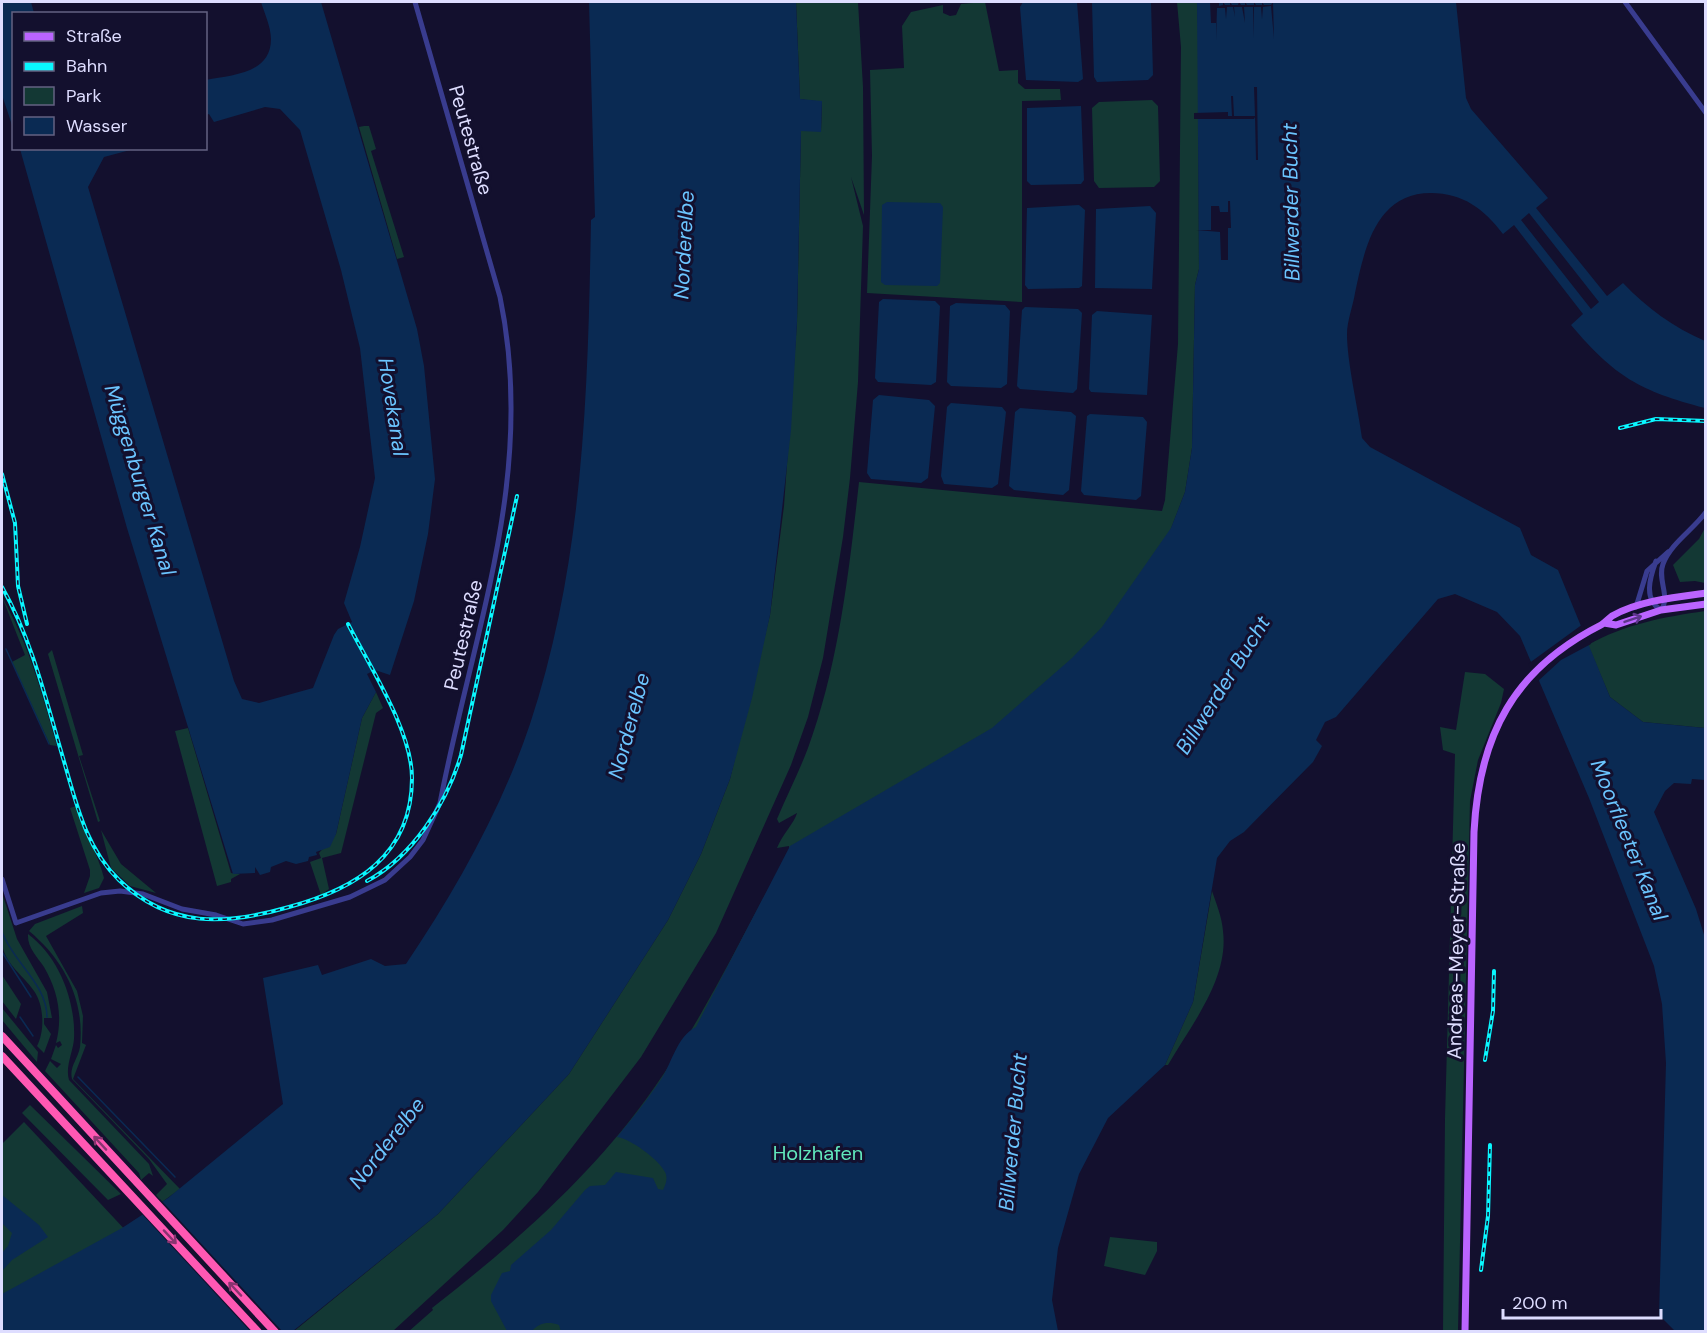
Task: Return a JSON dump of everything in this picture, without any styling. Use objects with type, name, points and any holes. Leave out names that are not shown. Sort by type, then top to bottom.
[{"type":"highway","points":[[2,1036],[275,1332]]},
{"type":"highway","points":[[2,1056],[258,1332]]},
{"type":"main road","name":"Andreas-Meyer-Straße","points":[[1465,1332],[1475,819],[1479,780],[1487,750],[1498,721],[1524,682],[1550,656],[1612,616],[1652,602],[1706,593]]},
{"type":"main road","name":"Andreas-Meyer-Straße","points":[[1604,623],[1616,625],[1661,610],[1706,604]]},
{"type":"street","name":"Peutestraße","points":[[2,879],[16,923],[101,893],[128,891],[148,895],[182,909],[216,915],[243,924],[260,924],[350,897],[379,883],[410,857],[436,815],[501,532],[510,462],[511,388],[508,346],[498,288],[415,2]]},
{"type":"street","points":[[1625,2],[1706,113]]},
{"type":"street","points":[[1635,608],[1644,578],[1656,561],[1672,549],[1706,512]]},
{"type":"street","points":[[1656,561],[1650,586],[1652,602],[1661,610],[1666,599],[1660,575],[1672,549]]},
{"type":"green space","points":[[796,2],[858,2],[863,87],[864,215],[851,177],[863,226],[858,382],[850,478],[843,537],[823,658],[808,717],[791,765],[716,933],[641,1057],[538,1192],[503,1230],[393,1331],[293,1332],[438,1214],[569,1074],[668,920],[701,854],[730,779],[770,615],[784,506],[797,322],[801,131],[821,131],[822,102],[800,99]]},
{"type":"green space","points":[[985,2],[999,71],[1018,70],[1018,83],[1025,89],[1060,89],[1061,100],[1022,101],[1022,302],[867,293],[872,156],[870,70],[904,68],[902,26],[911,12],[943,5],[943,13],[950,16],[956,15],[961,4]]},
{"type":"green space","name":"Holzhafen","points":[[1177,2],[1197,2],[1198,26],[1199,269],[1195,285],[1192,448],[1185,492],[864,1332],[408,1332],[433,1310],[432,1308],[493,1259],[551,1206],[606,1150],[631,1120],[691,1031],[789,851],[789,846],[777,848],[797,813],[779,823],[777,819],[808,748],[828,684],[847,583],[859,482],[1162,511],[1165,500],[1178,344],[1181,47]]},
{"type":"green space","points":[[1152,100],[1158,106],[1160,181],[1154,187],[1099,188],[1094,181],[1092,108],[1099,102]]},
{"type":"green space","points":[[369,126],[376,149],[371,151],[404,257],[397,259],[359,127]]},
{"type":"green space","points":[[1705,528],[1705,583],[1680,582],[1673,565],[1699,539]]},
{"type":"green space","points":[[2,597],[27,652],[57,746],[50,745],[12,662],[25,655]]},
{"type":"green space","points":[[1705,611],[1705,728],[1643,722],[1610,697],[1588,645],[1630,627]]},
{"type":"green space","points":[[52,650],[83,755],[79,756],[100,821],[98,822],[48,654]]},
{"type":"green space","points":[[1465,672],[1485,674],[1504,689],[1501,703],[1478,760],[1470,801],[1458,1331],[1443,1332],[1445,1119],[1455,754],[1443,750],[1440,727],[1456,730]]},
{"type":"green space","points":[[376,692],[383,708],[376,713],[341,853],[322,858],[329,889],[321,895],[310,862],[321,858],[319,853],[336,834],[362,718]]},
{"type":"green space","points":[[188,728],[231,873],[240,874],[231,879],[231,882],[217,886],[175,731]]},
{"type":"green space","points":[[76,806],[104,878],[99,888],[84,893],[90,870],[70,808]]},
{"type":"green space","points":[[101,830],[121,864],[156,893],[130,886],[111,868]]},
{"type":"green space","points":[[1212,891],[1223,931],[1220,967],[1197,1018],[1168,1065],[1165,1065],[1193,1002]]},
{"type":"green space","points":[[2,893],[17,939],[47,992],[52,1018],[44,1018],[44,1024],[51,1034],[44,1053],[37,1046],[42,1026],[40,1003],[30,986],[7,959],[2,945]]},
{"type":"green space","points":[[82,906],[83,913],[46,936],[77,991],[83,1016],[82,1043],[86,1045],[73,1079],[180,1189],[162,1202],[156,1195],[167,1184],[149,1159],[72,1079],[72,1071],[80,1047],[81,1030],[75,997],[62,968],[29,931],[35,924]]},
{"type":"green space","points":[[28,934],[49,955],[57,967],[68,995],[74,1025],[69,1080],[149,1164],[153,1176],[149,1173],[141,1180],[139,1173],[45,1071],[50,1061],[57,1068],[61,1064],[51,1059],[56,1045],[58,1048],[62,1045],[60,1041],[56,1043],[59,1023],[58,1004],[49,976],[31,948]]},
{"type":"green space","points":[[2,975],[21,1004],[16,1019],[2,1001]]},
{"type":"green space","points":[[2,1008],[38,1052],[37,1062],[2,1020]]},
{"type":"green space","points":[[30,1105],[121,1194],[108,1200],[22,1113]]},
{"type":"green space","points":[[24,1122],[220,1331],[2,1332],[2,1144]]},
{"type":"green space","points":[[1110,1237],[1157,1242],[1157,1251],[1145,1275],[1104,1266]]},
{"type":"water","points":[[2,2],[31,2],[34,12],[12,12],[12,125],[2,95]]},
{"type":"water","points":[[261,2],[321,2],[417,329],[424,366],[435,479],[428,534],[414,601],[390,675],[375,670],[367,674],[376,692],[362,718],[336,834],[330,847],[316,852],[317,855],[309,857],[308,861],[296,864],[286,861],[271,867],[270,872],[260,875],[255,867],[255,873],[233,874],[127,528],[20,150],[130,150],[104,157],[88,187],[234,681],[242,699],[259,703],[313,688],[334,635],[338,629],[352,622],[344,603],[360,547],[375,478],[360,348],[341,270],[300,130],[280,109],[265,107],[214,122],[209,114],[207,115],[207,80],[238,74],[257,66],[269,51],[271,34]]},
{"type":"water","name":"Norderelbe","points":[[589,2],[796,2],[800,99],[822,101],[821,132],[801,131],[797,322],[791,430],[770,615],[752,698],[730,779],[701,854],[668,920],[569,1074],[438,1214],[293,1331],[2,1331],[2,1294],[122,1228],[168,1198],[283,1104],[263,978],[318,965],[322,975],[371,959],[385,966],[406,964],[460,878],[506,787],[530,724],[548,663],[562,600],[580,475],[588,348],[591,220],[595,217]]},
{"type":"water","points":[[1023,2],[1077,2],[1083,79],[1078,82],[1026,80],[1020,7]]},
{"type":"water","points":[[1092,2],[1151,2],[1153,75],[1148,80],[1097,82],[1094,77]]},
{"type":"water","points":[[1197,2],[1456,2],[1466,98],[1471,109],[1548,198],[1536,208],[1607,296],[1623,283],[1661,316],[1705,341],[1705,408],[1663,395],[1630,380],[1601,358],[1571,325],[1583,314],[1514,225],[1503,234],[1472,204],[1453,196],[1431,193],[1412,196],[1397,203],[1375,227],[1363,260],[1347,334],[1362,438],[1370,447],[1520,528],[1531,555],[1558,570],[1610,697],[1643,722],[1705,728],[1705,780],[1692,779],[1691,784],[1674,783],[1665,791],[1654,812],[1696,909],[1705,938],[1705,1331],[1675,1331],[1659,1315],[1666,1063],[1662,1004],[1654,966],[1589,798],[1520,636],[1497,612],[1455,594],[1438,599],[1336,717],[1325,722],[1316,740],[1322,746],[1313,762],[1244,832],[1230,841],[1217,858],[1193,1002],[1165,1065],[1108,1118],[1079,1174],[1058,1248],[1052,1300],[1058,1331],[561,1332],[559,1325],[547,1323],[532,1331],[507,1331],[491,1301],[491,1295],[502,1273],[510,1271],[511,1265],[551,1230],[585,1190],[590,1186],[605,1185],[616,1172],[653,1178],[658,1189],[663,1190],[666,1176],[662,1167],[636,1146],[617,1137],[660,1081],[684,1037],[696,1027],[790,846],[992,728],[1072,658],[1102,627],[1171,528],[1185,492],[1192,448],[1195,285],[1199,269]],"holes":[[[1529,213],[1599,302],[1591,309],[1521,220]]]},
{"type":"water","points":[[1081,106],[1084,180],[1081,184],[1031,185],[1027,181],[1027,108]]},
{"type":"water","points":[[887,202],[940,203],[943,207],[940,283],[937,286],[885,285],[881,282],[882,205]]},
{"type":"water","points":[[1079,205],[1085,210],[1082,286],[1079,288],[1028,289],[1025,285],[1027,208]]},
{"type":"water","points":[[1150,206],[1156,213],[1152,289],[1095,288],[1096,209]]},
{"type":"water","points":[[883,299],[935,301],[940,306],[936,382],[931,385],[878,382],[875,378],[879,302]]},
{"type":"water","points":[[956,303],[1005,305],[1010,311],[1007,384],[1001,388],[951,386],[947,382],[950,306]]},
{"type":"water","points":[[1025,307],[1078,309],[1082,313],[1077,389],[1073,393],[1020,389],[1017,386],[1022,310]]},
{"type":"water","points":[[1097,311],[1152,315],[1147,395],[1091,392],[1089,389],[1092,315]]},
{"type":"water","points":[[879,395],[929,400],[935,406],[928,478],[921,483],[871,479],[867,473],[873,400]]},
{"type":"water","points":[[951,403],[1002,407],[1006,412],[998,484],[992,488],[944,484],[941,476],[947,407]]},
{"type":"water","points":[[1020,408],[1071,412],[1076,416],[1069,490],[1063,495],[1014,490],[1009,486],[1015,412]]},
{"type":"water","points":[[1090,414],[1143,417],[1147,422],[1141,496],[1136,500],[1084,495],[1081,491],[1087,416]]},
{"type":"water","points":[[2,1195],[39,1225],[48,1237],[12,1260],[2,1271],[2,1253],[8,1246],[12,1233],[2,1223]]},
{"type":"pier","points":[[1210,2],[1219,2],[1219,6],[1223,5],[1223,2],[1225,5],[1230,5],[1230,2],[1232,5],[1238,5],[1239,2],[1245,5],[1245,2],[1247,5],[1254,5],[1254,2],[1256,5],[1262,5],[1262,2],[1264,5],[1271,5],[1273,2],[1274,39],[1271,6],[1263,7],[1262,19],[1261,7],[1254,7],[1254,38],[1253,7],[1244,7],[1245,23],[1242,7],[1234,7],[1235,17],[1233,7],[1227,7],[1226,19],[1225,8],[1217,8],[1216,40],[1216,23],[1211,23]]},
{"type":"pier","points":[[1254,87],[1257,87],[1258,160],[1256,160],[1255,117],[1254,119],[1194,119],[1194,113],[1228,112],[1228,116],[1232,116],[1231,96],[1233,96],[1234,116],[1255,116]]},
{"type":"pier","points":[[1228,201],[1230,201],[1231,228],[1228,228],[1228,260],[1221,260],[1220,232],[1196,230],[1211,230],[1211,206],[1219,206],[1220,212],[1228,212]]},
{"type":"pier","points":[[1583,624],[1591,644],[1561,660],[1537,682],[1528,664]]},
{"type":"pier","points":[[160,1199],[282,1331],[250,1331],[140,1212]]},
{"type":"waterway","points":[[6,649],[49,744]]},
{"type":"waterway","points":[[2,932],[42,994],[47,1017]]},
{"type":"waterway","points":[[2,952],[31,997]]},
{"type":"waterway","points":[[20,1017],[33,1036]]},
{"type":"waterway","points":[[78,1077],[175,1177]]},
{"type":"railway","points":[[1620,428],[1656,419],[1706,421]]},
{"type":"railway","points":[[2,474],[15,523],[18,586],[27,624]]},
{"type":"railway","points":[[367,881],[399,858],[413,843],[437,810],[455,773],[461,755],[517,496]]},
{"type":"railway","points":[[2,587],[30,649],[77,807],[98,853],[119,880],[138,896],[179,915],[200,919],[221,919],[266,913],[336,890],[357,879],[375,865],[390,848],[402,829],[409,805],[412,778],[405,740],[398,720],[348,624]]},
{"type":"railway","points":[[1485,1060],[1493,1011],[1494,971]]},
{"type":"railway","points":[[1481,1270],[1488,1216],[1490,1145]]},
{"type":"water label","name":"Billwerder Bucht","points":[[1291,202]]},
{"type":"water label","name":"Hovekanal","points":[[393,407]]},
{"type":"water label","name":"Müggenburger Kanal","points":[[140,480]]},
{"type":"water label","name":"Billwerder Bucht","points":[[1223,685]]},
{"type":"water label","name":"Moorfleeter Kanal","points":[[1629,840]]},
{"type":"water label","name":"Billwerder Bucht","points":[[1013,1132]]}]
